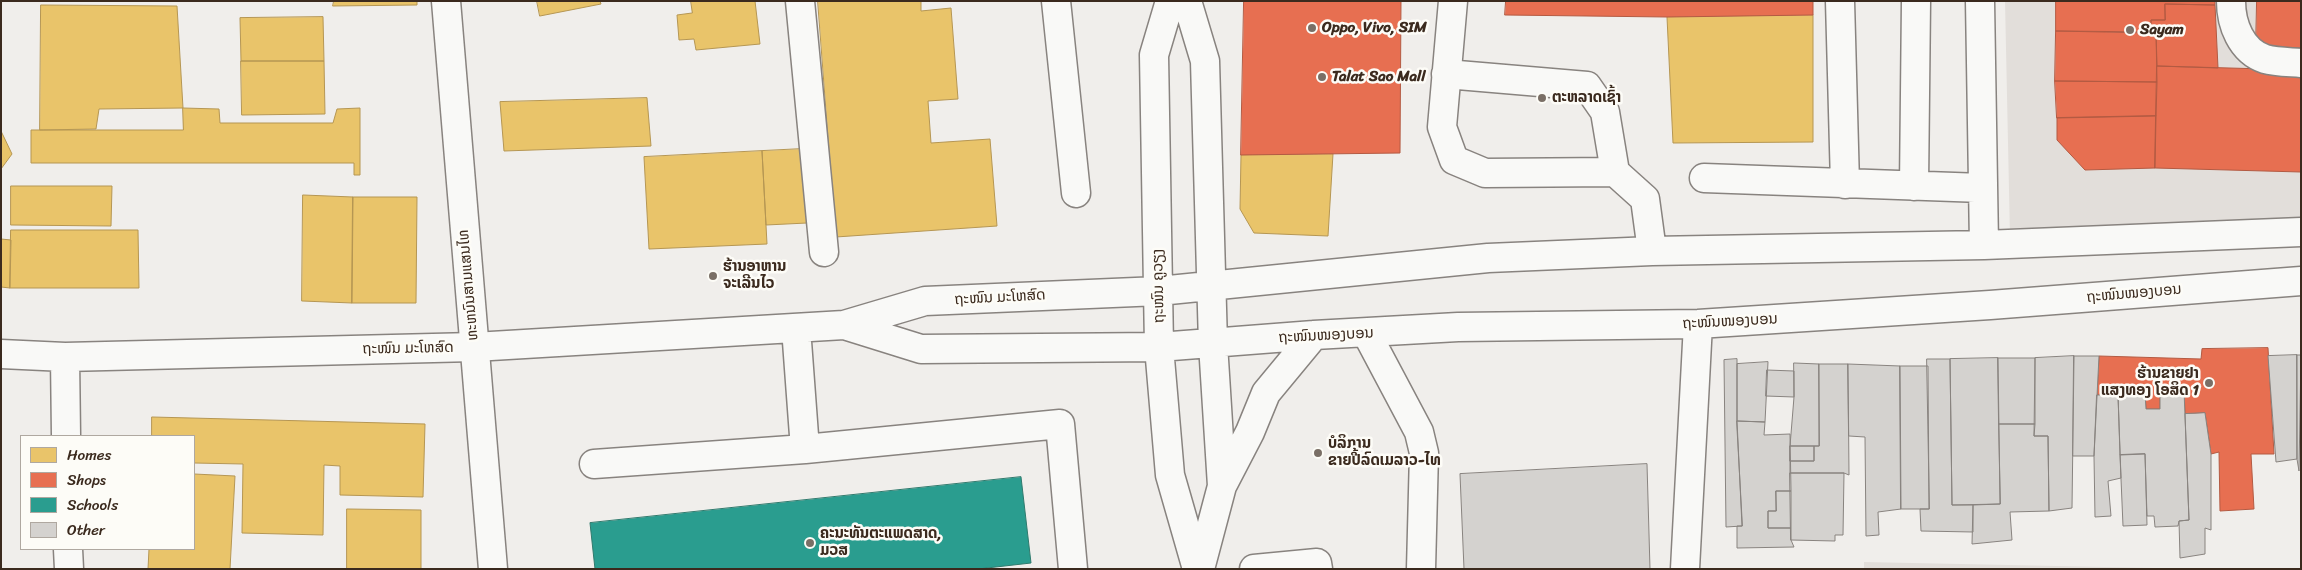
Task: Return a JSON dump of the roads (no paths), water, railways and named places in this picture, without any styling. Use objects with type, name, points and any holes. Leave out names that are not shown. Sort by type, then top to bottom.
[{"type":"street","name":"ທະຫນົນສາມແສນໄທ","points":[[446,1],[493,569]]},
{"type":"street","points":[[800,1],[824,252]]},
{"type":"street","points":[[1056,1],[1076,193]]},
{"type":"street","name":"ຖະໜົນ ຄູວຽງ","points":[[1170,1],[1154,55],[1159,347],[1170,475],[1199,569]]},
{"type":"street","name":"ຖະໜົນ ຄູວຽງ","points":[[1187,1],[1205,60],[1213,344],[1222,486],[1199,569]]},
{"type":"street","points":[[1453,1],[1442,127],[1454,160],[1485,173],[1615,172]]},
{"type":"street","points":[[1840,1],[1845,184]]},
{"type":"street","points":[[1914,186],[1916,1]]},
{"type":"street","points":[[1980,1],[1984,245]]},
{"type":"street","points":[[2231,1],[2231,14],[2242,44],[2264,59],[2301,63]]},
{"type":"street","points":[[1446,74],[1587,86],[1605,112],[1615,172],[1645,199],[1652,251]]},
{"type":"street","points":[[1704,178],[1982,188]]},
{"type":"street","points":[[1159,291],[1488,258],[1652,251],[1984,245],[2301,232]]},
{"type":"street","name":"ຖະໜົນໜອງບອນ","points":[[1159,347],[1314,335],[1368,334],[1458,327],[1698,324],[1990,305],[2301,281]]},
{"type":"street","name":"ຖະໜົນ ມະໂຫສົດ","points":[[1,354],[65,357],[474,347],[844,325],[925,301],[1159,291]]},
{"type":"street","points":[[1685,569],[1698,324]]},
{"type":"street","name":"ຖະໜົນ ມະໂຫສົດ","points":[[844,325],[921,349],[1159,347]]},
{"type":"street","points":[[796,328],[805,448]]},
{"type":"street","points":[[1368,334],[1419,432],[1424,453],[1425,474],[1421,569]]},
{"type":"street","points":[[1222,486],[1250,432],[1266,392],[1314,335]]},
{"type":"street","points":[[65,357],[66,435]]},
{"type":"street","points":[[594,464],[805,448],[1060,424],[1073,569]]},
{"type":"street","points":[[68,550],[69,569]]},
{"type":"street","points":[[1254,569],[1317,563],[1318,569]]},
{"type":"place","name":"Oppo, Vivo, SIM","points":[[1312,28]]},
{"type":"place","name":"Sayam","points":[[2130,30]]},
{"type":"place","name":"Talat Sao Mall","points":[[1322,77]]},
{"type":"place","name":"ຕະຫລາດເຊົ້າ","points":[[1542,98]]},
{"type":"place","name":"ຮ້ານອາຫານ ຈະເລີນໄວ","points":[[713,276]]},
{"type":"place","name":"ຮ້ານຂາຍຢາ ແສງທອງ ໂອສິດ 1","points":[[2209,383]]},
{"type":"place","name":"ບໍລິການ ຂາຍປີ້ລົດເມລາວ-ໄທ","points":[[1318,453]]},
{"type":"place","name":"ຄະນະທັນຕະແພດສາດ, ມວສ","points":[[810,543]]}]
